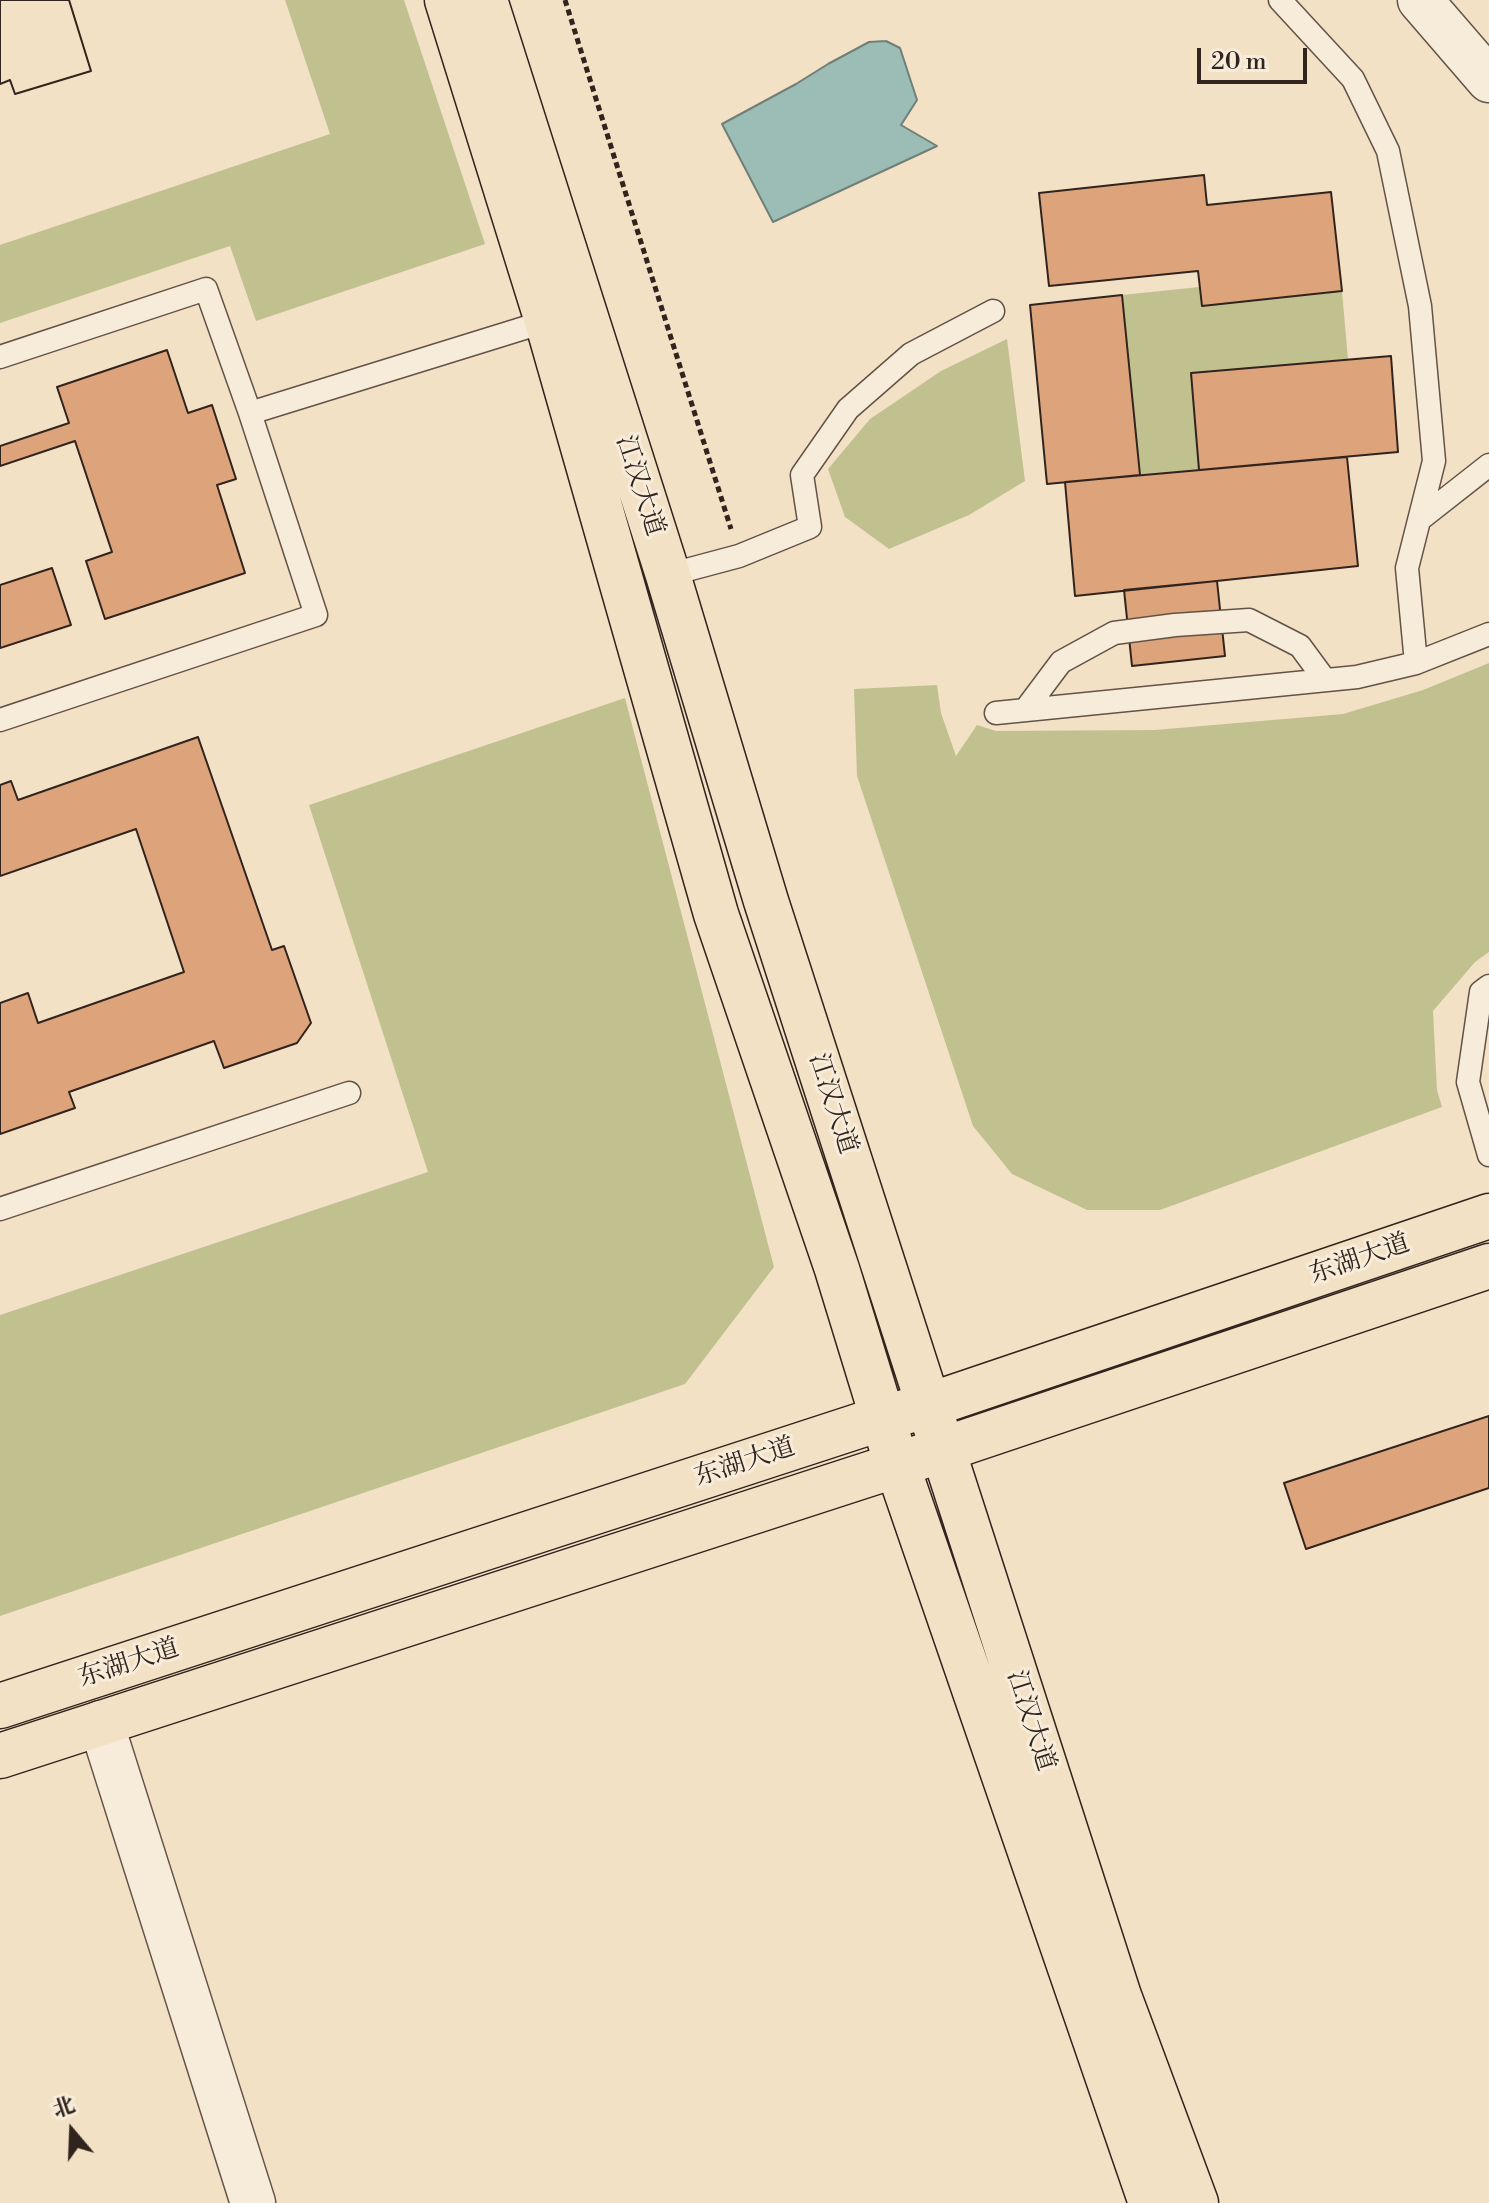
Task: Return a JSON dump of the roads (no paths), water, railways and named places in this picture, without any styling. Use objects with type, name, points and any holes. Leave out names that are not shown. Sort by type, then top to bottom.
[{"type":"main road","name":"江汉大道","points":[[447,0],[547,321],[716,914],[837,1269],[897,1465],[1151,2203]]},
{"type":"main road","name":"江汉大道","points":[[485,0],[881,1261],[1119,1996],[1196,2203]]},
{"type":"main road","name":"东湖大道","points":[[0,1706],[930,1405],[1489,1216]]},
{"type":"main road","name":"东湖大道","points":[[0,1756],[897,1465],[1489,1266]]},
{"type":"street","points":[[1420,0],[1489,80]]},
{"type":"street","points":[[101,1723],[253,2203]]},
{"type":"lane","points":[[1280,0],[1353,79],[1388,151],[1420,306],[1434,461],[1407,568],[1416,663]]},
{"type":"lane","points":[[0,357],[206,289],[316,615],[0,720]]},
{"type":"lane","points":[[668,575],[739,556],[810,527],[802,475],[848,409],[911,354],[993,311]]},
{"type":"lane","points":[[250,413],[547,321]]},
{"type":"lane","points":[[1419,520],[1489,465]]},
{"type":"lane","points":[[1025,710],[1061,662],[1114,633],[1175,625],[1249,620],[1300,646],[1325,680]]},
{"type":"lane","points":[[996,713],[1357,677],[1416,663],[1489,634]]},
{"type":"lane","points":[[1489,986],[1481,992],[1468,1082],[1489,1155]]},
{"type":"lane","points":[[0,1209],[349,1093]]},
{"type":"water","points":[[886,41],[900,48],[917,100],[901,125],[937,146],[773,222],[722,124],[869,42]]}]
